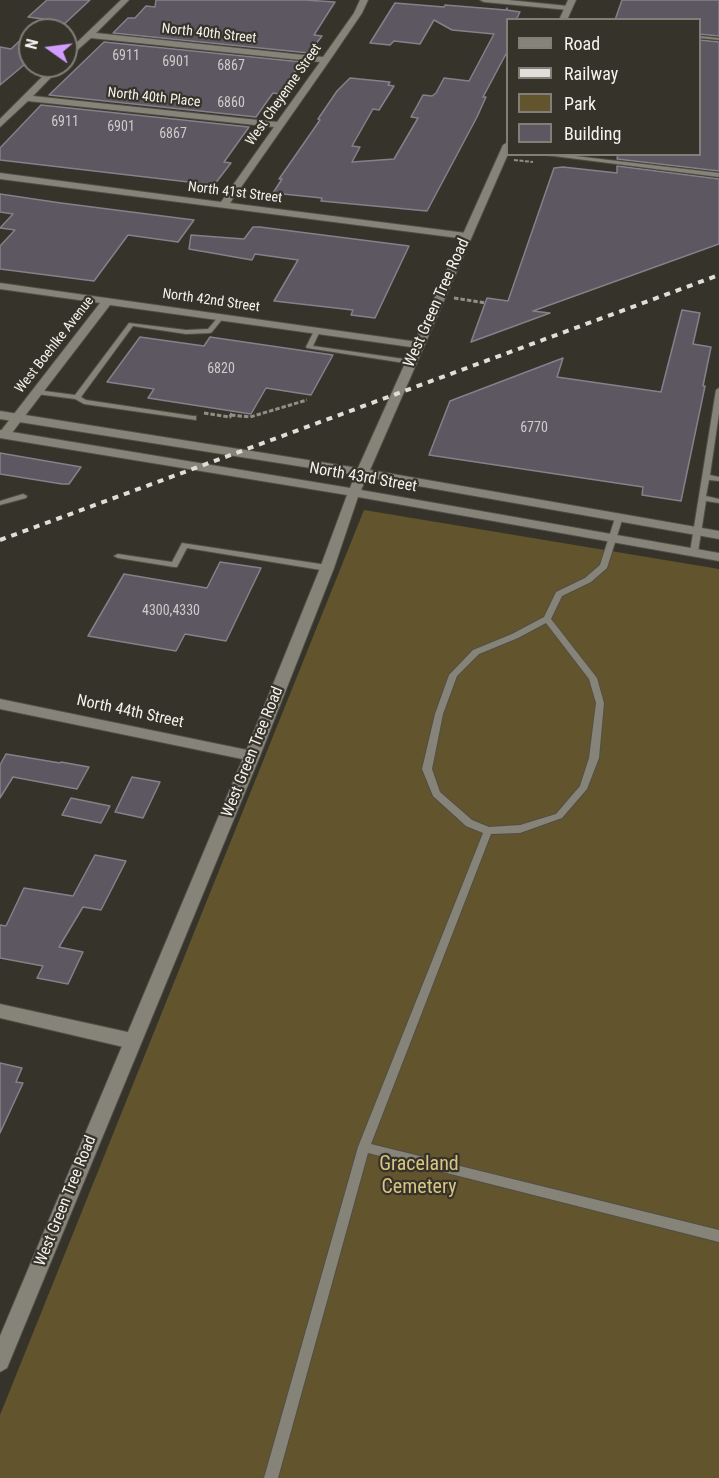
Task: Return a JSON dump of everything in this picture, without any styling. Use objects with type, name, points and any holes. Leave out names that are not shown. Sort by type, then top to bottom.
[{"type":"street","points":[[78,46],[125,0]]},
{"type":"street","name":"West Cheyenne Street","points":[[224,205],[326,60],[358,13],[364,0]]},
{"type":"street","points":[[484,0],[570,4],[564,18]]},
{"type":"street","name":"North 40th Street","points":[[89,35],[326,60]]},
{"type":"street","points":[[0,124],[46,78]]},
{"type":"street","name":"North 40th Place","points":[[26,98],[280,125]]},
{"type":"street","name":"West Green Tree Road","points":[[0,1361],[252,756],[327,568],[354,492],[466,236],[506,151]]},
{"type":"street","name":"North 41st Street","points":[[0,176],[466,236]]},
{"type":"street","name":"North 42nd Street","points":[[0,286],[418,345]]},
{"type":"street","name":"West Boehlke Avenue","points":[[2,434],[107,302]]},
{"type":"street","name":"North 43rd Street","points":[[0,415],[364,473],[719,535]]},
{"type":"street","name":"North 43rd Street","points":[[2,434],[354,492],[719,556]]},
{"type":"street","name":"North 44th Street","points":[[0,704],[252,756]]},
{"type":"street","points":[[0,1011],[132,1041]]},
{"type":"lane","points":[[701,37],[719,39]]},
{"type":"lane","points":[[571,156],[719,175]]},
{"type":"lane","points":[[77,397],[131,324],[186,333],[210,331],[220,317]]},
{"type":"lane","points":[[317,331],[309,347],[411,362]]},
{"type":"lane","points":[[694,552],[719,390]]},
{"type":"lane","points":[[37,392],[77,397],[84,402],[193,418]]},
{"type":"lane","points":[[706,477],[719,479]]},
{"type":"lane","points":[[0,503],[23,496]]},
{"type":"lane","points":[[704,498],[719,501]]},
{"type":"lane","points":[[547,619],[593,678],[600,703],[594,758],[584,787],[559,816],[520,829],[488,831],[469,823],[436,794],[427,769],[439,714],[453,675],[476,652],[515,636],[547,619],[559,594],[588,580],[604,566],[619,517]]},
{"type":"lane","points":[[117,556],[174,565],[185,545],[327,568]]},
{"type":"lane","points":[[271,1478],[364,1147],[488,831]]},
{"type":"lane","points":[[364,1147],[719,1236]]},
{"type":"path","points":[[440,296],[486,303]]},
{"type":"path","points":[[193,418],[204,413],[230,417],[232,413],[250,417],[307,400]]},
{"type":"green space","name":"Graceland Cemetery","points":[[364,510],[719,569],[719,1478],[0,1478],[0,1415]]},
{"type":"building","points":[[47,0],[90,0],[71,18],[28,17]]},
{"type":"building","points":[[156,0],[335,2],[314,35],[322,36],[309,53],[113,33],[128,18],[135,18],[146,6],[155,7]]},
{"type":"building","points":[[622,0],[719,0],[719,36],[701,34],[701,18],[616,18]]},
{"type":"building","points":[[395,3],[506,10],[507,8],[507,10],[520,12],[517,18],[506,18],[506,54],[483,97],[486,97],[477,117],[427,211],[321,201],[322,198],[273,193],[282,179],[279,179],[320,120],[318,119],[337,91],[350,78],[390,82],[388,85],[394,86],[379,110],[373,109],[352,146],[360,147],[352,162],[394,159],[418,118],[411,117],[423,95],[432,96],[436,93],[444,78],[469,81],[494,34],[452,30],[434,20],[420,44],[394,41],[390,45],[370,43]]},
{"type":"building","points":[[701,40],[719,42],[719,171],[617,159],[618,156],[701,156]]},
{"type":"building","points":[[18,42],[18,70],[0,85],[0,47],[11,49]]},
{"type":"building","points":[[104,42],[302,62],[279,94],[273,93],[256,117],[49,95],[67,78],[78,78],[78,67]]},
{"type":"building","points":[[41,105],[249,127],[224,162],[231,163],[214,185],[0,160],[0,148]]},
{"type":"building","points":[[617,166],[719,179],[719,244],[533,311],[550,313],[471,342],[487,298],[508,301],[554,168],[617,173]]},
{"type":"building","points":[[0,194],[194,220],[178,242],[128,235],[94,281],[0,269],[0,246],[15,230],[0,228],[13,214],[0,212]]},
{"type":"building","points":[[253,227],[409,246],[375,318],[351,315],[353,310],[274,301],[298,260],[255,254],[252,260],[189,249],[191,235],[244,239]]},
{"type":"building","points":[[682,310],[700,313],[693,344],[711,347],[681,501],[642,495],[643,487],[429,455],[450,401],[563,358],[557,377],[661,392]]},
{"type":"building","points":[[140,337],[204,346],[210,337],[333,355],[311,395],[266,388],[251,414],[148,398],[154,389],[107,382]]},
{"type":"building","points":[[0,453],[81,467],[69,484],[0,474]]},
{"type":"building","points":[[220,562],[261,568],[226,641],[185,634],[176,651],[88,636],[124,574],[207,588]]},
{"type":"building","points":[[6,754],[89,767],[77,789],[13,777],[0,798],[0,765]]},
{"type":"building","points":[[132,777],[160,782],[143,818],[115,812]]},
{"type":"building","points":[[71,798],[110,806],[101,823],[62,815]]},
{"type":"building","points":[[95,855],[126,861],[101,910],[83,907],[59,947],[83,952],[68,984],[37,978],[43,966],[0,958],[0,925],[6,926],[24,888],[73,896]]},
{"type":"building","points":[[0,1063],[22,1068],[16,1082],[23,1083],[0,1133]]},
{"type":"railway","points":[[0,540],[719,275]]}]
